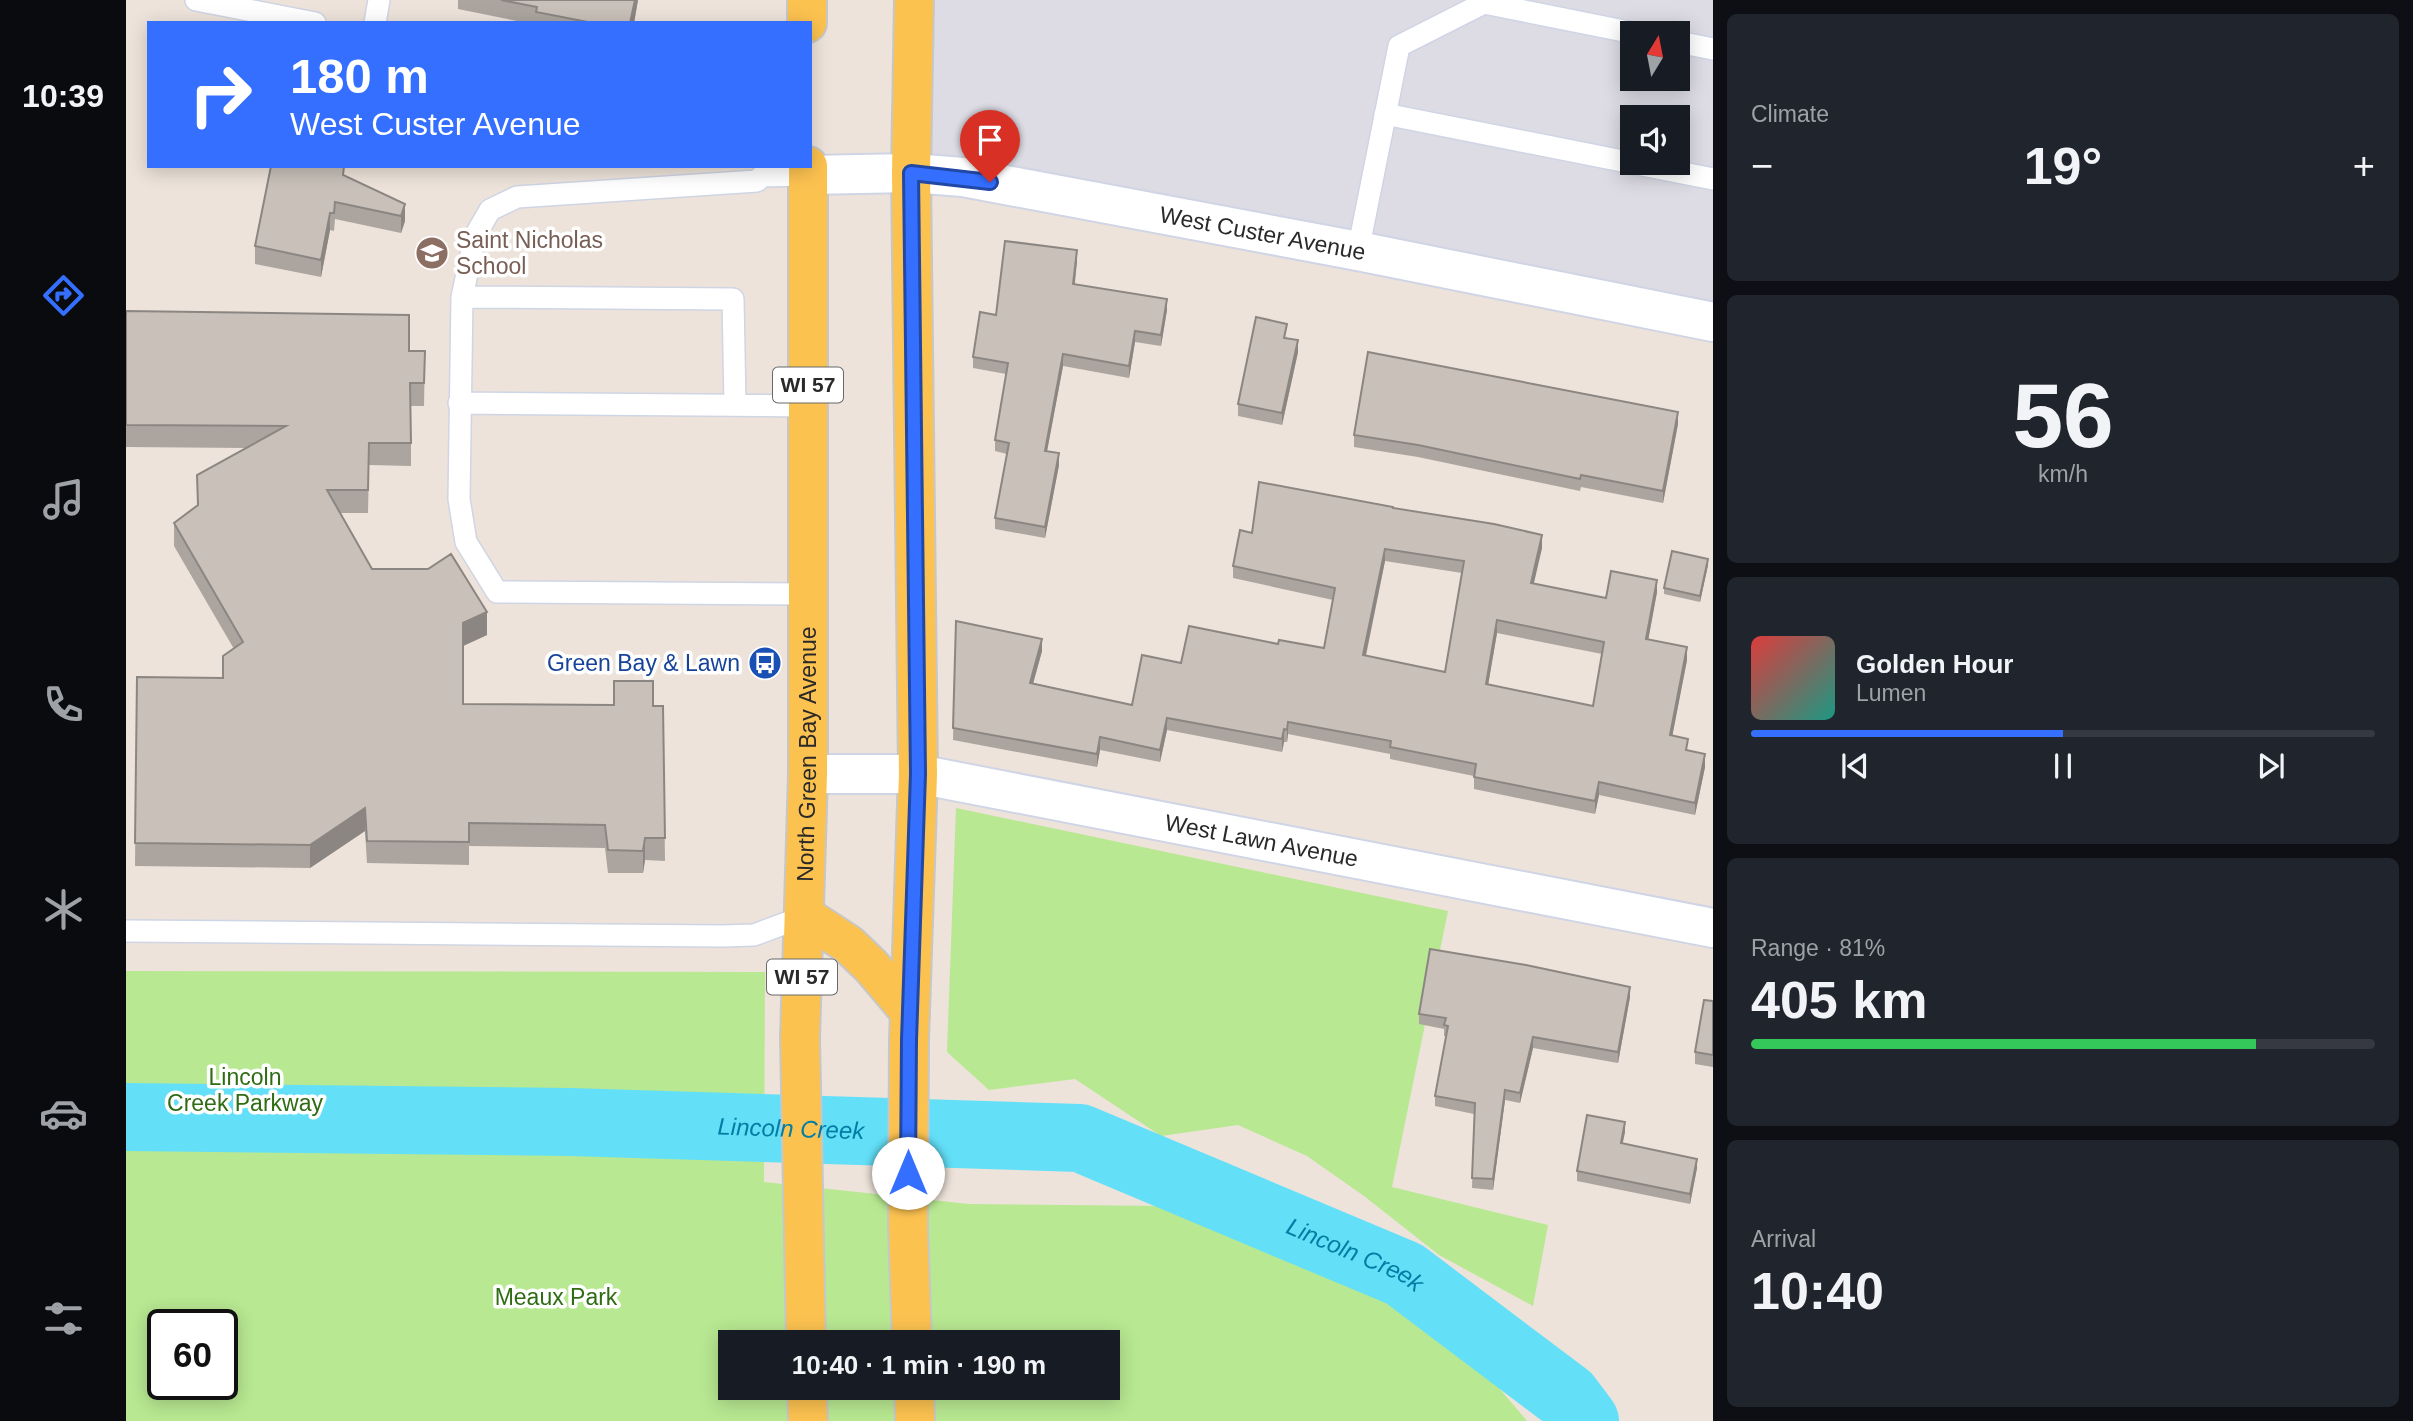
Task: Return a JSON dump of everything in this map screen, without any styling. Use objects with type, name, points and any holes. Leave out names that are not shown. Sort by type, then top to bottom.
[{"type":"main road","points":[[807,0],[807,21]]},
{"type":"main road","points":[[912,1330],[908,1226],[909,1026],[918,774],[911,173],[914,0]]},
{"type":"main road","name":"North Green Bay Avenue","points":[[806,1330],[800,1038],[808,774],[808,171]]},
{"type":"main road","points":[[805,916],[848,944],[871,966],[909,1026]]},
{"type":"main road","points":[[807,1400],[808,1421]]},
{"type":"main road","points":[[914,1400],[915,1421]]},
{"type":"street","name":"West Custer Avenue","points":[[808,171],[963,177],[1358,251],[1713,322]]},
{"type":"street","name":"West Lawn Avenue","points":[[808,774],[918,774],[1713,928]]},
{"type":"lane","points":[[196,0],[305,21]]},
{"type":"lane","points":[[375,21],[379,0]]},
{"type":"lane","points":[[1358,251],[1398,46],[1484,3],[1620,30]]},
{"type":"lane","points":[[1690,44],[1713,49]]},
{"type":"lane","points":[[1385,114],[1713,179]]},
{"type":"lane","points":[[808,171],[762,176],[757,181],[517,197],[489,210],[475,236],[462,297],[459,402],[459,499],[466,542],[498,592],[808,594]]},
{"type":"lane","points":[[462,297],[733,299],[735,405]]},
{"type":"lane","points":[[459,402],[808,406]]},
{"type":"lane","points":[[126,931],[723,936],[754,935],[805,916]]},
{"type":"shaded area","points":[[912,0],[1713,0],[1713,322],[911,173]]},
{"type":"green space","points":[[956,808],[1448,911],[1392,1187],[1548,1225],[1533,1306],[1439,1255],[1364,1196],[1307,1156],[1238,1125],[1161,1136],[1075,1079],[989,1090],[947,1052]]},
{"type":"green space","name":"Meaux Park","points":[[126,971],[765,972],[764,1182],[969,1204],[1166,1206],[1307,1246],[1465,1348],[1527,1421],[126,1421]]},
{"type":"building","points":[[501,0],[635,0],[630,21],[583,21],[536,12],[537,7]]},
{"type":"building","points":[[271,168],[344,168],[343,175],[405,204],[401,216],[335,202],[334,213],[330,213],[321,260],[255,246]]},
{"type":"building","points":[[1005,241],[1077,250],[1073,284],[1167,299],[1161,335],[1135,331],[1129,366],[1063,354],[1045,451],[1059,453],[1045,527],[995,518],[1009,443],[995,440],[1008,363],[973,357],[980,312],[996,315]]},
{"type":"building","points":[[126,311],[409,315],[409,351],[425,351],[424,383],[410,383],[411,443],[369,443],[368,490],[327,490],[372,569],[428,569],[451,554],[487,612],[463,623],[463,704],[614,705],[614,681],[653,681],[653,706],[663,706],[665,838],[645,838],[643,851],[608,850],[605,825],[469,823],[469,842],[367,841],[365,808],[310,845],[135,843],[137,677],[223,678],[223,656],[243,642],[174,523],[198,505],[197,475],[286,426],[126,425]]},
{"type":"building","points":[[1256,317],[1287,324],[1284,338],[1298,340],[1282,413],[1238,404]]},
{"type":"building","points":[[1368,352],[1678,412],[1663,491],[1581,475],[1580,479],[1418,445],[1354,435]]},
{"type":"building","points":[[1259,482],[1542,535],[1531,583],[1606,598],[1611,571],[1657,580],[1646,639],[1687,647],[1670,735],[1688,739],[1686,750],[1705,754],[1695,803],[1599,782],[1595,801],[1474,777],[1476,764],[1390,747],[1391,741],[1288,722],[1282,739],[1167,718],[1160,750],[1100,737],[1097,754],[953,728],[956,621],[1042,639],[1030,683],[1132,705],[1142,655],[1181,663],[1189,626],[1278,644],[1279,640],[1324,648],[1335,588],[1233,566],[1240,530],[1252,533]],"holes":[[[1385,549],[1464,561],[1445,672],[1363,655]],[[1497,620],[1604,642],[1593,706],[1486,684]]]},
{"type":"building","points":[[1672,551],[1708,559],[1700,596],[1664,588]]},
{"type":"building","points":[[1430,949],[1526,965],[1630,987],[1618,1052],[1533,1037],[1520,1093],[1505,1090],[1493,1179],[1472,1178],[1475,1103],[1435,1096],[1448,1026],[1444,1025],[1446,1018],[1419,1014]]},
{"type":"building","points":[[1704,1000],[1713,1001],[1713,1055],[1695,1052]]},
{"type":"building","points":[[1587,1115],[1625,1122],[1621,1143],[1697,1159],[1690,1194],[1577,1171]]},
{"type":"waterway","name":"Lincoln Creek","points":[[126,1117],[570,1122],[1080,1138],[1404,1274],[1567,1397],[1585,1421]]},
{"type":"place","name":"Saint Nicholas School","points":[[432,253]]},
{"type":"place","name":"Green Bay & Lawn","points":[[765,663]]},
{"type":"route","points":[[908,1173],[909,1040],[918,774],[911,173],[990,182]]},
{"type":"park label","name":"Lincoln Creek Parkway","points":[[245,1090]]}]
